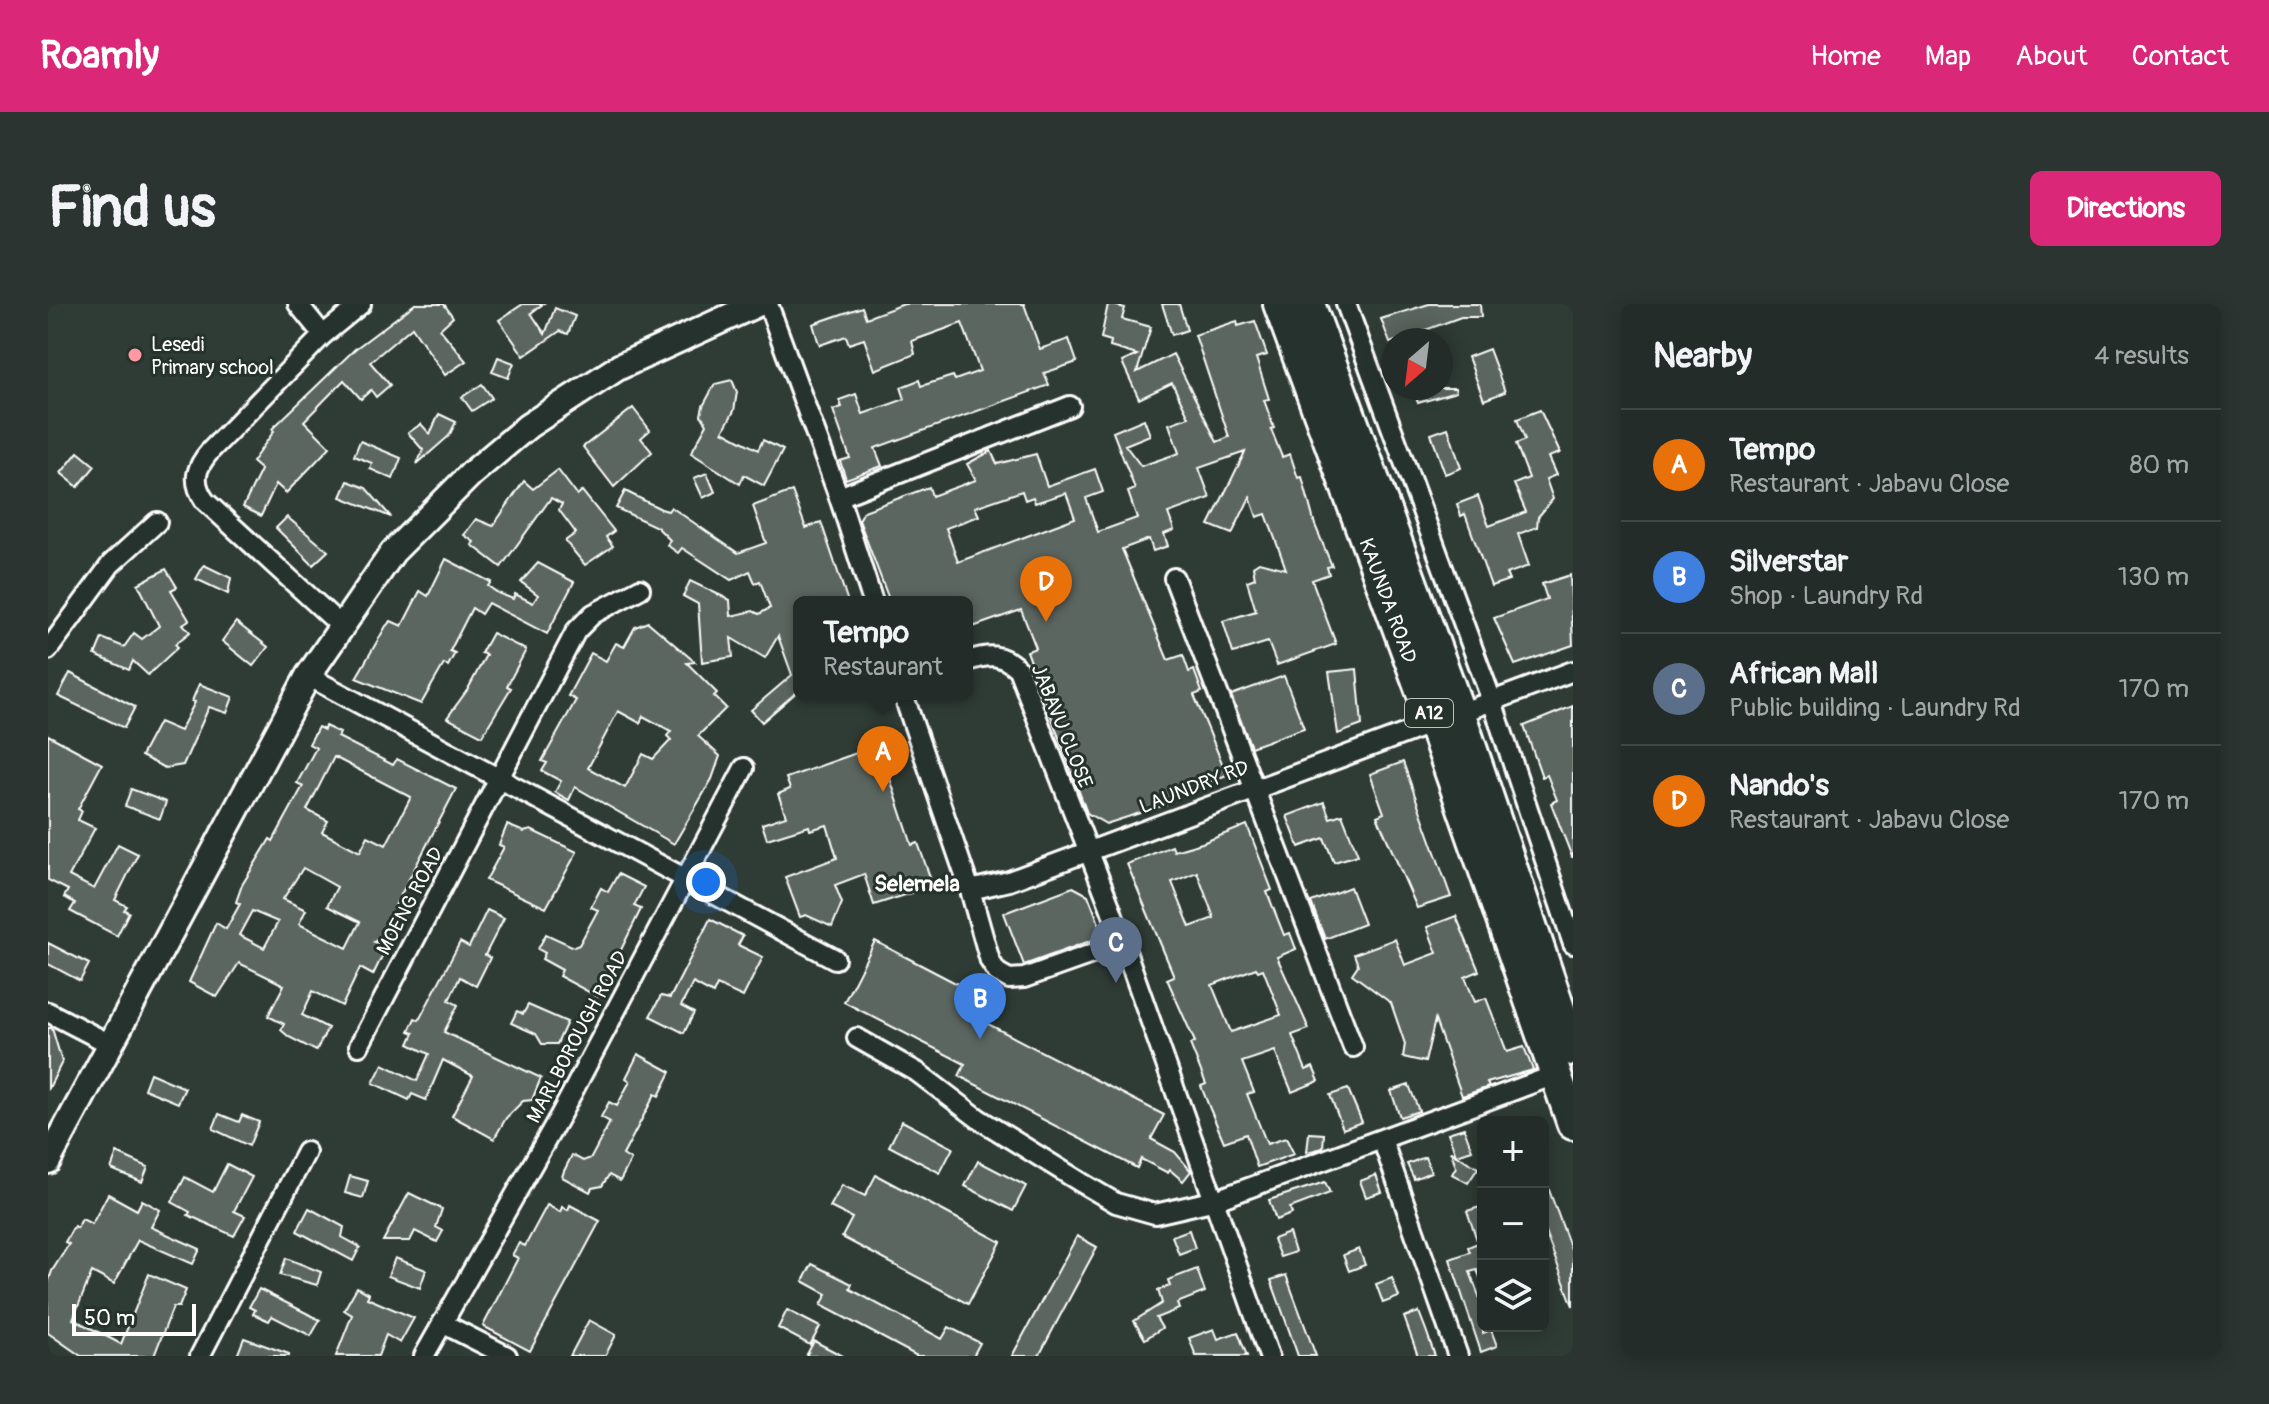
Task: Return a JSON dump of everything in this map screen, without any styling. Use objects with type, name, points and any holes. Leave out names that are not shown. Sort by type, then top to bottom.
[{"type":"main road","name":"KAUNDA ROAD","points":[[1279,304],[1446,717],[1573,1050]]},
{"type":"main road","name":"KAUNDA ROAD","points":[[1309,304],[1446,717],[1555,1075],[1573,1124]]},
{"type":"street","points":[[298,304],[323,335]]},
{"type":"street","points":[[340,625],[198,491],[198,465],[323,335],[361,304]]},
{"type":"street","points":[[48,1161],[308,676],[340,625],[414,529],[528,426],[619,367],[757,304]]},
{"type":"street","points":[[768,304],[839,497],[871,596]]},
{"type":"street","points":[[1346,304],[1492,701],[1573,944]]},
{"type":"street","points":[[839,497],[1070,406]]},
{"type":"street","points":[[48,650],[111,564],[157,522]]},
{"type":"street","points":[[1174,578],[1353,1047]]},
{"type":"street","name":"MOENG ROAD","points":[[359,1046],[576,631],[593,614],[640,589]]},
{"type":"street","name":"JABAVU CLOSE","points":[[973,659],[989,654],[1006,657],[1018,669],[1123,943],[1269,1356]]},
{"type":"street","name":"LAUNDRY RD","points":[[970,890],[1009,881],[1573,671]]},
{"type":"street","points":[[308,676],[835,959]]},
{"type":"street","points":[[905,700],[970,890],[990,961],[997,972],[1009,979],[1024,978],[1123,943]]},
{"type":"street","name":"MARLBOROUGH ROAD","points":[[424,1356],[590,1062],[744,768]]},
{"type":"street","points":[[48,1012],[110,1044]]},
{"type":"street","points":[[857,1038],[917,1072],[1002,1134],[1116,1203],[1155,1214],[1216,1200],[1383,1142],[1555,1075]]},
{"type":"street","points":[[1383,1142],[1458,1356]]},
{"type":"street","points":[[200,1356],[306,1152]]},
{"type":"street","points":[[442,1323],[507,1356]]},
{"type":"building","points":[[415,304],[444,304],[453,317],[440,329],[466,361],[445,375],[412,327],[370,362],[390,385],[376,397],[371,390],[361,399],[344,380],[304,421],[330,447],[286,493],[276,484],[261,516],[243,507],[261,470],[252,462],[274,431],[272,429],[355,349]]},
{"type":"building","points":[[523,304],[543,304],[531,313],[545,334],[555,308],[575,316],[568,334],[560,331],[524,356],[499,320]]},
{"type":"building","points":[[904,304],[1024,304],[1040,349],[1069,339],[1077,362],[1044,373],[1049,385],[875,448],[882,466],[846,479],[840,461],[850,458],[833,410],[842,407],[839,400],[856,394],[863,414],[905,399],[901,387],[919,380],[921,386],[953,376],[955,380],[980,371],[962,323],[912,341],[915,354],[875,370],[864,339],[849,344],[846,336],[820,345],[818,341],[813,324],[862,307],[866,318]]},
{"type":"building","points":[[1108,304],[1125,308],[1122,319],[1151,327],[1137,372],[1173,354],[1217,442],[1229,437],[1195,335],[1237,321],[1238,326],[1255,321],[1267,355],[1256,358],[1269,399],[1264,400],[1274,428],[1271,429],[1282,457],[1290,454],[1298,478],[1302,477],[1315,525],[1332,566],[1327,567],[1329,574],[1312,580],[1336,644],[1277,665],[1268,642],[1233,653],[1223,621],[1256,611],[1247,581],[1255,578],[1253,566],[1259,562],[1286,569],[1266,514],[1257,517],[1250,497],[1232,534],[1209,525],[1245,452],[1199,468],[1210,498],[1168,513],[1174,530],[1164,534],[1168,546],[1153,551],[1149,539],[1122,549],[1168,660],[1183,655],[1189,672],[1194,670],[1202,692],[1194,695],[1227,775],[1167,798],[1168,804],[1106,824],[1087,813],[1027,651],[1036,648],[1021,610],[973,627],[973,596],[888,596],[859,520],[864,511],[929,487],[932,496],[976,480],[967,464],[991,451],[997,464],[1036,454],[1047,486],[1095,469],[1103,492],[1086,498],[1098,532],[1137,518],[1128,492],[1135,489],[1113,432],[1144,419],[1150,435],[1125,445],[1141,466],[1179,453],[1169,424],[1189,417],[1172,383],[1139,399],[1122,362],[1137,355],[1110,347],[1111,341],[1101,338]],"holes":[[[1022,491],[1025,500],[1033,497],[1035,503],[1066,493],[1075,518],[958,562],[946,528],[979,516],[975,507]]]},
{"type":"building","points":[[1162,304],[1179,304],[1187,330],[1172,335]]},
{"type":"building","points":[[1429,304],[1480,304],[1481,317],[1461,317],[1431,328],[1384,328],[1381,319]]},
{"type":"building","points":[[1489,349],[1505,392],[1484,400],[1468,357]]},
{"type":"building","points":[[498,357],[514,363],[508,378],[492,372]]},
{"type":"building","points":[[732,380],[737,392],[734,411],[723,431],[758,450],[763,440],[783,450],[764,486],[744,475],[740,484],[691,453],[707,424],[701,415],[715,384]]},
{"type":"building","points":[[482,384],[492,398],[472,411],[462,397]]},
{"type":"building","points":[[633,408],[650,430],[641,438],[652,452],[614,487],[583,447]]},
{"type":"building","points":[[1540,410],[1560,453],[1548,457],[1556,475],[1546,479],[1553,499],[1538,517],[1537,527],[1518,534],[1529,566],[1506,574],[1509,580],[1491,586],[1465,514],[1461,516],[1457,504],[1478,496],[1489,526],[1526,512],[1514,484],[1529,478],[1516,444],[1525,440],[1517,419]]},
{"type":"building","points":[[439,414],[456,422],[449,436],[417,464],[423,450],[408,433],[421,424],[430,434]]},
{"type":"building","points":[[1448,428],[1461,468],[1445,474],[1431,434]]},
{"type":"building","points":[[360,441],[401,458],[393,479],[370,469],[372,463],[354,456]]},
{"type":"building","points":[[78,452],[95,466],[78,487],[61,473]]},
{"type":"building","points":[[558,470],[577,495],[582,491],[614,531],[606,537],[613,546],[585,565],[565,541],[576,533],[559,510],[562,504],[551,498],[501,567],[464,535],[476,519],[493,526],[524,481],[533,489]]},
{"type":"building","points":[[707,473],[715,492],[703,498],[694,478]]},
{"type":"building","points":[[348,481],[366,488],[391,517],[341,497]]},
{"type":"building","points":[[625,491],[661,509],[668,511],[671,507],[738,553],[766,543],[753,506],[792,491],[806,528],[821,522],[846,596],[793,596],[793,695],[762,722],[751,710],[792,675],[778,636],[765,658],[731,638],[733,657],[702,662],[698,604],[683,596],[690,581],[730,600],[731,616],[753,611],[759,614],[770,608],[760,581],[755,583],[750,571],[731,580],[682,548],[678,553],[667,545],[670,540],[657,527],[616,508]]},
{"type":"building","points":[[287,517],[328,551],[313,565],[276,528]]},
{"type":"building","points":[[446,559],[491,582],[488,586],[498,593],[513,599],[515,594],[533,603],[538,595],[521,582],[538,563],[574,582],[547,634],[488,603],[481,614],[472,608],[450,651],[455,653],[448,666],[444,664],[421,704],[356,678],[386,626],[391,621],[402,626],[420,591],[428,596]]},
{"type":"building","points":[[204,565],[231,578],[228,594],[196,579]]},
{"type":"building","points":[[166,569],[177,587],[171,590],[189,620],[183,624],[190,632],[175,644],[178,647],[148,675],[133,661],[129,670],[95,655],[102,638],[124,647],[134,633],[142,639],[159,626],[138,584]]},
{"type":"building","points":[[1570,575],[1573,645],[1515,665],[1494,618],[1547,599],[1542,584]]},
{"type":"building","points":[[236,622],[268,647],[253,666],[222,641]]},
{"type":"building","points":[[648,622],[695,662],[687,663],[717,693],[714,696],[726,708],[698,736],[720,756],[712,779],[674,844],[575,787],[569,800],[555,792],[561,781],[542,771],[547,763],[542,761],[576,700],[568,696],[591,653],[606,661],[616,643],[624,647],[635,627]],"holes":[[[618,711],[640,723],[643,716],[671,731],[667,736],[671,740],[653,759],[643,754],[625,788],[588,768]]]},
{"type":"building","points":[[492,633],[526,650],[507,686],[511,688],[482,736],[447,718],[468,689],[486,655],[481,653]]},
{"type":"building","points":[[1357,669],[1362,725],[1338,734],[1329,672]]},
{"type":"building","points":[[70,673],[135,707],[124,728],[58,696]]},
{"type":"building","points":[[1284,676],[1304,728],[1251,747],[1231,695]]},
{"type":"building","points":[[199,684],[233,697],[227,713],[209,707],[183,765],[165,768],[141,756],[159,722],[180,731],[195,702],[192,701]]},
{"type":"building","points":[[1573,706],[1572,857],[1551,803],[1557,800],[1547,775],[1542,777],[1524,726]]},
{"type":"building","points":[[325,726],[340,733],[338,737],[393,765],[397,759],[456,789],[395,906],[406,912],[400,925],[374,942],[386,948],[373,975],[360,968],[342,1006],[313,991],[302,1015],[328,1028],[316,1051],[289,1037],[281,1030],[284,1024],[268,1016],[284,985],[239,963],[217,997],[189,982],[216,923],[226,929],[240,904],[236,902],[242,885],[270,839],[273,841],[303,786],[297,783],[316,748],[309,744],[318,727],[324,730]],"holes":[[[334,757],[411,797],[386,845],[368,836],[360,852],[322,832],[328,821],[307,810]],[[303,868],[337,887],[327,906],[360,922],[347,948],[299,924],[306,910],[283,899]],[[252,911],[278,922],[264,948],[239,935]]]},
{"type":"building","points":[[48,735],[102,764],[78,809],[82,811],[78,820],[95,828],[69,876],[94,889],[118,844],[138,854],[115,900],[127,906],[124,910],[129,912],[117,936],[70,911],[75,903],[64,897],[68,890],[48,880]]},
{"type":"building","points":[[879,745],[912,845],[918,843],[933,886],[874,905],[864,874],[835,885],[842,903],[832,927],[806,915],[800,917],[785,877],[837,858],[827,825],[810,830],[809,826],[767,839],[762,824],[786,816],[778,794],[790,789],[786,778]]},
{"type":"building","points":[[1403,762],[1451,897],[1417,908],[1377,816],[1384,813],[1370,774]]},
{"type":"building","points":[[131,789],[166,802],[160,819],[125,806]]},
{"type":"building","points":[[1324,802],[1330,818],[1342,814],[1358,855],[1334,862],[1324,838],[1299,847],[1287,816]]},
{"type":"building","points":[[507,825],[524,832],[531,830],[577,852],[546,908],[486,880],[504,847],[499,845]]},
{"type":"building","points":[[1247,825],[1272,890],[1267,892],[1284,935],[1290,933],[1296,949],[1277,957],[1309,1029],[1292,1035],[1306,1070],[1313,1067],[1319,1081],[1292,1092],[1275,1051],[1242,1062],[1254,1092],[1247,1094],[1267,1144],[1286,1138],[1294,1154],[1257,1167],[1246,1134],[1224,1142],[1201,1086],[1206,1084],[1190,1044],[1195,1042],[1167,979],[1174,976],[1127,864],[1172,846],[1174,851]],"holes":[[[1197,872],[1214,918],[1190,927],[1172,882]],[[1256,968],[1258,971],[1263,969],[1281,1015],[1231,1032],[1212,985]]]},
{"type":"building","points":[[618,874],[644,887],[634,906],[641,909],[598,997],[559,976],[562,970],[542,959],[545,953],[538,949],[546,934],[574,947],[579,945],[598,910],[591,907],[601,888],[608,892]]},
{"type":"building","points":[[1073,887],[1088,895],[1104,936],[1024,965],[1004,913]]},
{"type":"building","points":[[1350,887],[1364,924],[1325,939],[1311,902]]},
{"type":"building","points":[[487,910],[504,918],[485,955],[490,958],[476,986],[460,977],[449,1000],[458,1005],[444,1032],[541,1078],[532,1100],[523,1101],[506,1118],[494,1139],[452,1116],[473,1076],[443,1060],[426,1100],[412,1094],[409,1100],[373,1083],[383,1064],[417,1081],[429,1054],[409,1044],[414,1033],[409,1031],[415,1018],[419,1020],[460,942],[469,947]]},
{"type":"building","points":[[1456,916],[1479,971],[1465,977],[1475,1002],[1486,998],[1507,1052],[1524,1047],[1533,1070],[1487,1083],[1489,1087],[1462,1096],[1435,1020],[1425,1062],[1403,1057],[1405,1044],[1391,1003],[1352,974],[1358,965],[1354,954],[1395,939],[1405,965],[1437,953],[1427,927]]},
{"type":"building","points":[[710,919],[743,936],[738,945],[763,957],[743,997],[717,985],[713,994],[693,983],[681,1006],[694,1013],[684,1033],[650,1016],[661,996],[670,998]]},
{"type":"building","points":[[875,941],[971,991],[961,1010],[1164,1115],[1151,1139],[1175,1152],[1191,1171],[1183,1181],[1170,1170],[1168,1173],[1141,1159],[1137,1168],[959,1076],[965,1064],[844,1002]]},
{"type":"building","points":[[48,943],[89,964],[80,981],[48,964]]},
{"type":"building","points":[[528,1005],[567,1022],[557,1044],[542,1044],[536,1034],[511,1023],[517,1011],[523,1014]]},
{"type":"building","points":[[48,1028],[52,1028],[62,1062],[48,1090]]},
{"type":"building","points":[[638,1054],[671,1072],[659,1096],[655,1094],[623,1155],[631,1160],[620,1181],[609,1175],[602,1186],[592,1188],[590,1192],[562,1177],[564,1171],[572,1155],[583,1161],[591,1158],[610,1122],[601,1117],[609,1102],[617,1106],[630,1081],[626,1078]]},
{"type":"building","points":[[150,1073],[185,1088],[178,1103],[144,1089]]},
{"type":"building","points":[[1409,1085],[1419,1111],[1400,1117],[1391,1091]]},
{"type":"building","points":[[1348,1089],[1362,1122],[1343,1129],[1330,1095]]},
{"type":"building","points":[[219,1114],[239,1122],[242,1115],[259,1122],[249,1146],[213,1129]]},
{"type":"building","points":[[902,1121],[953,1148],[940,1173],[889,1146]]},
{"type":"building","points":[[1464,1128],[1472,1150],[1456,1155],[1448,1133]]},
{"type":"building","points":[[1309,1133],[1324,1134],[1323,1148],[1307,1152]]},
{"type":"building","points":[[1451,1152],[1477,1167],[1468,1183],[1452,1174],[1456,1167]]},
{"type":"building","points":[[117,1153],[148,1167],[142,1182],[111,1169]]},
{"type":"building","points":[[1425,1157],[1431,1172],[1414,1179],[1407,1164]]},
{"type":"building","points":[[978,1161],[1026,1186],[1013,1211],[965,1186]]},
{"type":"building","points":[[227,1164],[252,1177],[234,1211],[245,1216],[234,1236],[188,1215],[190,1212],[172,1202],[185,1177],[213,1192]]},
{"type":"building","points":[[876,1175],[1001,1242],[968,1304],[842,1237],[852,1218],[830,1207],[842,1185],[865,1196]]},
{"type":"building","points":[[1376,1175],[1382,1192],[1366,1197],[1360,1181]]},
{"type":"building","points":[[350,1176],[368,1181],[363,1198],[345,1193]]},
{"type":"building","points":[[1325,1182],[1330,1193],[1290,1208],[1292,1214],[1276,1220],[1269,1200]]},
{"type":"building","points":[[1549,1190],[1573,1255],[1573,1306],[1549,1242]]},
{"type":"building","points":[[409,1193],[442,1209],[436,1227],[443,1231],[437,1242],[415,1231],[410,1241],[383,1241]]},
{"type":"building","points":[[108,1194],[137,1210],[142,1200],[160,1210],[151,1227],[200,1249],[193,1264],[138,1240],[114,1284],[92,1272],[73,1319],[121,1344],[149,1274],[186,1290],[179,1307],[173,1307],[154,1356],[81,1356],[48,1333],[48,1283],[52,1271],[69,1244],[65,1242],[74,1226],[77,1228],[82,1219],[92,1224]]},
{"type":"building","points":[[547,1205],[560,1212],[562,1207],[568,1210],[570,1205],[600,1221],[530,1351],[483,1326],[518,1258],[512,1255],[519,1243],[525,1246]]},
{"type":"building","points":[[309,1208],[344,1227],[342,1237],[360,1247],[353,1261],[297,1231]]},
{"type":"building","points":[[1477,1208],[1477,1240],[1467,1211]]},
{"type":"building","points":[[1189,1230],[1195,1248],[1179,1254],[1172,1236]]},
{"type":"building","points":[[1289,1233],[1295,1252],[1280,1257],[1273,1239]]},
{"type":"building","points":[[1077,1236],[1097,1247],[1039,1356],[1012,1356]]},
{"type":"building","points":[[1477,1243],[1477,1270],[1470,1272],[1477,1291],[1477,1332],[1492,1332],[1497,1346],[1481,1352],[1450,1259],[1470,1252],[1468,1247]]},
{"type":"building","points":[[1359,1249],[1365,1265],[1349,1271],[1343,1255]]},
{"type":"building","points":[[286,1258],[321,1272],[317,1285],[280,1275]]},
{"type":"building","points":[[395,1258],[426,1270],[420,1288],[388,1276]]},
{"type":"building","points":[[812,1264],[852,1284],[850,1289],[942,1339],[949,1327],[980,1343],[973,1356],[917,1356],[821,1305],[827,1294],[803,1281]]},
{"type":"building","points":[[1197,1269],[1205,1292],[1177,1303],[1179,1309],[1156,1318],[1162,1328],[1145,1339],[1134,1321],[1162,1303],[1158,1290],[1170,1286],[1168,1280]]},
{"type":"building","points":[[1286,1275],[1316,1356],[1298,1356],[1271,1280]]},
{"type":"building","points":[[1392,1278],[1399,1297],[1383,1303],[1376,1284]]},
{"type":"building","points":[[357,1287],[369,1294],[367,1298],[414,1318],[400,1343],[386,1335],[378,1356],[336,1356],[352,1315],[344,1310]]},
{"type":"building","points":[[259,1289],[320,1320],[311,1336],[272,1316],[269,1321],[253,1314],[255,1310],[249,1307]]},
{"type":"building","points":[[787,1310],[820,1327],[810,1345],[778,1328]]},
{"type":"building","points":[[1419,1312],[1435,1356],[1418,1356],[1404,1317]]},
{"type":"building","points":[[589,1320],[616,1335],[605,1356],[570,1356]]},
{"type":"building","points":[[1214,1329],[1218,1339],[1238,1332],[1247,1356],[1196,1356],[1189,1338]]},
{"type":"building","points":[[244,1338],[289,1354],[289,1356],[237,1356]]},
{"type":"building","points":[[814,1341],[843,1356],[806,1356]]},
{"type":"place","name":"Lesedi Primary school","points":[[135,355]]},
{"type":"place","name":"Nando's","points":[[1046,622]]},
{"type":"place","name":"Tempo","points":[[883,792]]},
{"type":"place","name":"African Mall","points":[[1116,983]]},
{"type":"place","name":"Silverstar","points":[[980,1039]]},
{"type":"district","name":"Selemela","points":[[917,884]]}]
